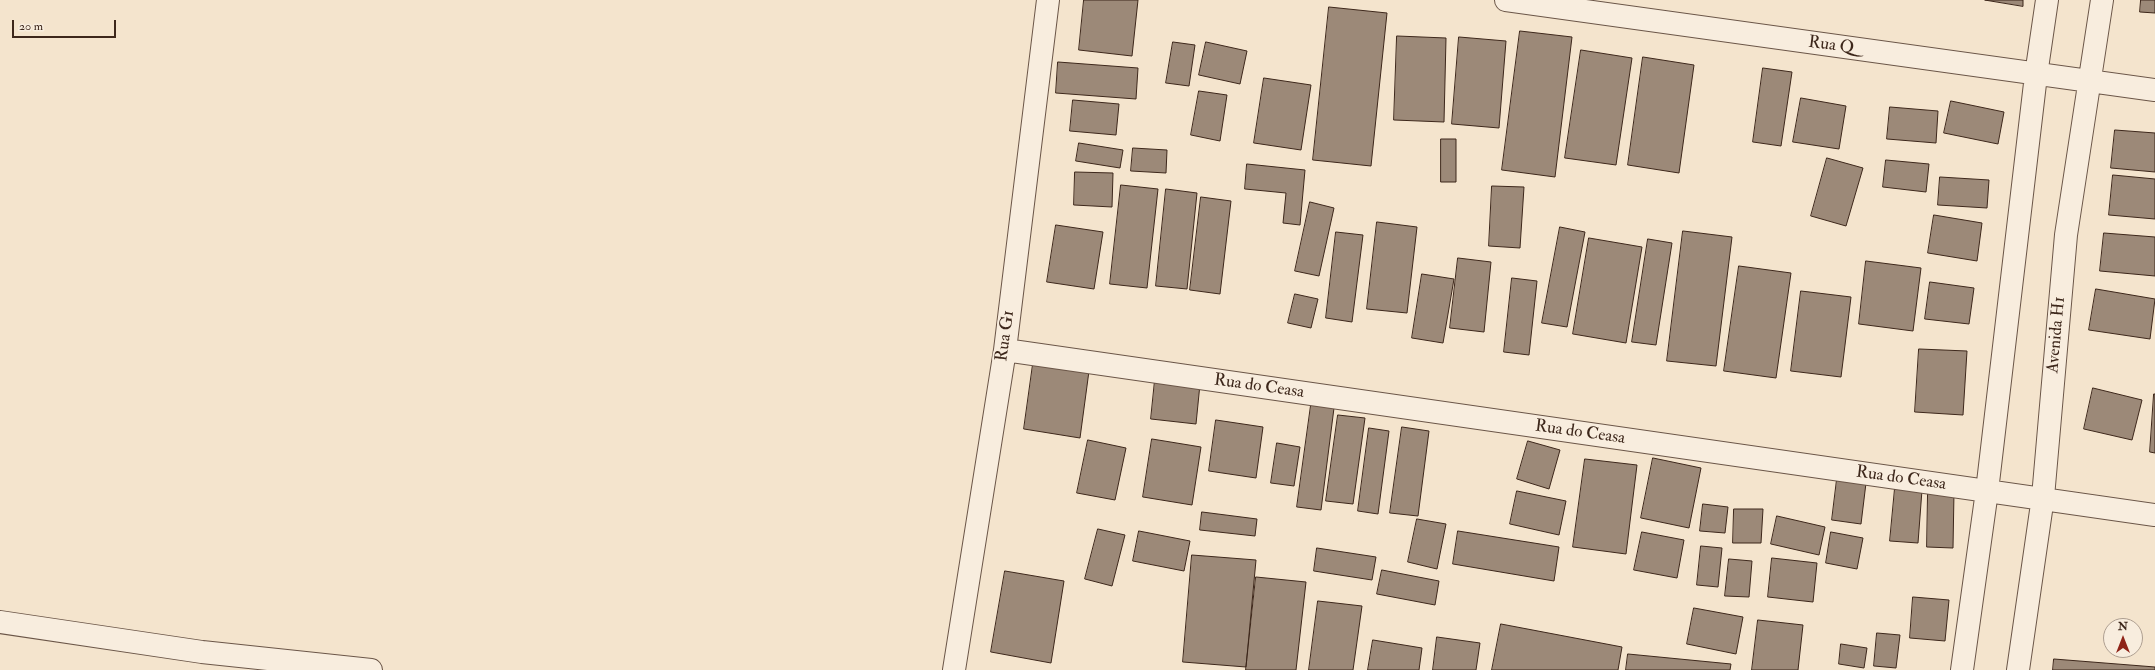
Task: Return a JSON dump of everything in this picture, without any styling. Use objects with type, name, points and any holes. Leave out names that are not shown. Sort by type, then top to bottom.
[{"type":"street","name":"Rua G1","points":[[954,670],[1005,350],[1048,0]]},
{"type":"street","name":"Rua Q","points":[[1506,0],[2155,90]]},
{"type":"street","points":[[1962,670],[1987,491],[2036,74],[2047,0]]},
{"type":"street","name":"Avenida H1","points":[[2018,670],[2043,497],[2066,235],[2091,81],[2102,0]]},
{"type":"street","name":"Rua do Ceasa","points":[[1005,350],[2155,514]]},
{"type":"street","points":[[0,622],[202,652],[371,670]]},
{"type":"building","points":[[1084,0],[1138,0],[1132,56],[1079,50]]},
{"type":"building","points":[[1985,0],[2023,0],[2023,6]]},
{"type":"building","points":[[2141,0],[2155,0],[2155,13],[2140,12]]},
{"type":"building","points":[[1329,7],[1387,13],[1371,166],[1313,160]]},
{"type":"building","points":[[1520,31],[1572,37],[1555,177],[1502,170]]},
{"type":"building","points":[[1397,36],[1446,38],[1444,122],[1394,120]]},
{"type":"building","points":[[1459,37],[1506,41],[1499,128],[1452,124]]},
{"type":"building","points":[[1173,42],[1195,45],[1189,86],[1166,83]]},
{"type":"building","points":[[1206,42],[1247,51],[1240,84],[1199,75]]},
{"type":"building","points":[[1581,50],[1632,58],[1616,165],[1565,158]]},
{"type":"building","points":[[1643,57],[1694,65],[1679,173],[1628,165]]},
{"type":"building","points":[[1058,62],[1138,68],[1136,99],[1056,93]]},
{"type":"building","points":[[1763,68],[1792,72],[1781,146],[1753,142]]},
{"type":"building","points":[[1264,78],[1311,85],[1301,150],[1254,143]]},
{"type":"building","points":[[1199,91],[1227,95],[1220,141],[1191,135]]},
{"type":"building","points":[[1801,98],[1846,106],[1839,149],[1793,142]]},
{"type":"building","points":[[1073,100],[1119,104],[1116,135],[1070,131]]},
{"type":"building","points":[[1951,101],[2004,112],[1998,144],[1944,133]]},
{"type":"building","points":[[1890,107],[1938,111],[1936,143],[1887,139]]},
{"type":"building","points":[[2115,130],[2155,133],[2155,172],[2111,168]]},
{"type":"building","points":[[1441,139],[1456,139],[1456,182],[1441,182]]},
{"type":"building","points":[[1079,143],[1123,150],[1120,168],[1076,161]]},
{"type":"building","points":[[1133,148],[1167,150],[1166,173],[1131,171]]},
{"type":"building","points":[[1827,158],[1863,168],[1846,226],[1811,216]]},
{"type":"building","points":[[1886,160],[1929,164],[1926,192],[1883,187]]},
{"type":"building","points":[[1247,164],[1305,170],[1300,225],[1283,223],[1286,193],[1245,189]]},
{"type":"building","points":[[1075,172],[1113,173],[1112,207],[1074,205]]},
{"type":"building","points":[[2113,175],[2155,179],[2155,219],[2109,215]]},
{"type":"building","points":[[1940,177],[1989,180],[1987,208],[1938,205]]},
{"type":"building","points":[[1121,185],[1158,189],[1147,288],[1110,284]]},
{"type":"building","points":[[1492,186],[1524,187],[1520,248],[1489,246]]},
{"type":"building","points":[[1166,189],[1197,193],[1187,289],[1156,286]]},
{"type":"building","points":[[1201,197],[1231,201],[1220,294],[1190,290]]},
{"type":"building","points":[[1310,202],[1334,208],[1319,276],[1295,271]]},
{"type":"building","points":[[1934,215],[1982,223],[1977,261],[1928,253]]},
{"type":"building","points":[[1377,222],[1417,227],[1407,313],[1367,309]]},
{"type":"building","points":[[1056,225],[1103,232],[1094,289],[1047,282]]},
{"type":"building","points":[[1560,227],[1585,232],[1567,327],[1542,323]]},
{"type":"building","points":[[1683,231],[1732,237],[1716,366],[1667,361]]},
{"type":"building","points":[[1336,232],[1363,235],[1352,322],[1326,318]]},
{"type":"building","points":[[2104,233],[2155,237],[2155,276],[2100,271]]},
{"type":"building","points":[[1589,238],[1642,247],[1626,343],[1573,334]]},
{"type":"building","points":[[1648,239],[1672,243],[1656,345],[1632,342]]},
{"type":"building","points":[[1458,258],[1491,262],[1484,332],[1450,328]]},
{"type":"building","points":[[1866,261],[1921,268],[1913,331],[1859,324]]},
{"type":"building","points":[[1739,266],[1791,273],[1776,378],[1724,371]]},
{"type":"building","points":[[1422,274],[1454,279],[1443,343],[1412,338]]},
{"type":"building","points":[[1512,278],[1537,281],[1529,355],[1504,352]]},
{"type":"building","points":[[1930,282],[1974,288],[1969,324],[1925,319]]},
{"type":"building","points":[[2096,289],[2155,299],[2150,339],[2089,330]]},
{"type":"building","points":[[1801,291],[1851,297],[1841,377],[1791,371]]},
{"type":"building","points":[[1295,294],[1318,299],[1311,328],[1288,323]]},
{"type":"building","points":[[1919,349],[1967,351],[1963,415],[1915,412]]},
{"type":"building","points":[[1033,364],[1089,371],[1080,438],[1024,429]]},
{"type":"building","points":[[1155,380],[1200,384],[1196,424],[1151,419]]},
{"type":"building","points":[[2093,388],[2142,400],[2132,440],[2084,429]]},
{"type":"building","points":[[2155,394],[2155,453],[2150,452]]},
{"type":"building","points":[[1311,405],[1334,408],[1321,510],[1297,507]]},
{"type":"building","points":[[1338,415],[1365,418],[1353,504],[1326,501]]},
{"type":"building","points":[[1216,420],[1263,427],[1256,478],[1209,471]]},
{"type":"building","points":[[1402,427],[1429,431],[1418,516],[1390,513]]},
{"type":"building","points":[[1369,428],[1389,431],[1378,514],[1358,511]]},
{"type":"building","points":[[1152,439],[1201,447],[1192,505],[1143,497]]},
{"type":"building","points":[[1088,440],[1126,448],[1115,500],[1077,493]]},
{"type":"building","points":[[1528,441],[1560,450],[1549,489],[1517,479]]},
{"type":"building","points":[[1277,443],[1300,447],[1294,486],[1271,483]]},
{"type":"building","points":[[1653,458],[1701,468],[1689,528],[1641,518]]},
{"type":"building","points":[[1585,459],[1637,465],[1626,554],[1573,547]]},
{"type":"building","points":[[1837,479],[1866,483],[1861,524],[1832,520]]},
{"type":"building","points":[[1895,488],[1922,490],[1918,543],[1890,541]]},
{"type":"building","points":[[1517,491],[1566,501],[1559,535],[1510,524]]},
{"type":"building","points":[[1928,491],[1954,492],[1953,548],[1927,547]]},
{"type":"building","points":[[1703,504],[1728,507],[1725,533],[1700,531]]},
{"type":"building","points":[[1734,509],[1763,509],[1761,543],[1733,543]]},
{"type":"building","points":[[1202,512],[1257,519],[1255,536],[1200,530]]},
{"type":"building","points":[[1777,516],[1825,527],[1819,555],[1771,544]]},
{"type":"building","points":[[1417,519],[1446,524],[1437,569],[1408,562]]},
{"type":"building","points":[[1098,529],[1125,535],[1112,586],[1085,579]]},
{"type":"building","points":[[1139,531],[1190,541],[1184,571],[1133,561]]},
{"type":"building","points":[[1458,531],[1559,547],[1554,581],[1453,564]]},
{"type":"building","points":[[1642,532],[1684,540],[1677,578],[1634,570]]},
{"type":"building","points":[[1831,532],[1863,538],[1857,569],[1826,563]]},
{"type":"building","points":[[1701,546],[1722,548],[1718,587],[1697,585]]},
{"type":"building","points":[[1317,548],[1376,557],[1372,580],[1314,571]]},
{"type":"building","points":[[1192,555],[1256,560],[1246,667],[1183,662]]},
{"type":"building","points":[[1772,558],[1817,563],[1813,602],[1768,597]]},
{"type":"building","points":[[1729,559],[1752,561],[1749,597],[1725,596]]},
{"type":"building","points":[[1382,570],[1439,581],[1435,605],[1377,594]]},
{"type":"building","points":[[1005,571],[1064,581],[1051,663],[991,652]]},
{"type":"building","points":[[1256,577],[1306,582],[1296,670],[1246,670]]},
{"type":"building","points":[[1913,597],[1949,600],[1945,641],[1910,638]]},
{"type":"building","points":[[1318,601],[1362,606],[1353,670],[1309,670]]},
{"type":"building","points":[[1694,608],[1743,617],[1736,654],[1687,644]]},
{"type":"building","points":[[1758,620],[1803,625],[1798,670],[1752,670]]},
{"type":"building","points":[[1501,624],[1622,647],[1618,670],[1492,670]]},
{"type":"building","points":[[1877,633],[1900,635],[1896,668],[1874,666]]},
{"type":"building","points":[[1437,637],[1480,643],[1476,670],[1433,670]]},
{"type":"building","points":[[1373,640],[1422,648],[1419,670],[1368,670]]},
{"type":"building","points":[[1841,644],[1867,648],[1864,668],[1839,664]]},
{"type":"building","points":[[1628,654],[1731,664],[1730,670],[1626,670]]},
{"type":"building","points":[[2054,659],[2155,667],[2155,670],[2053,670]]}]
